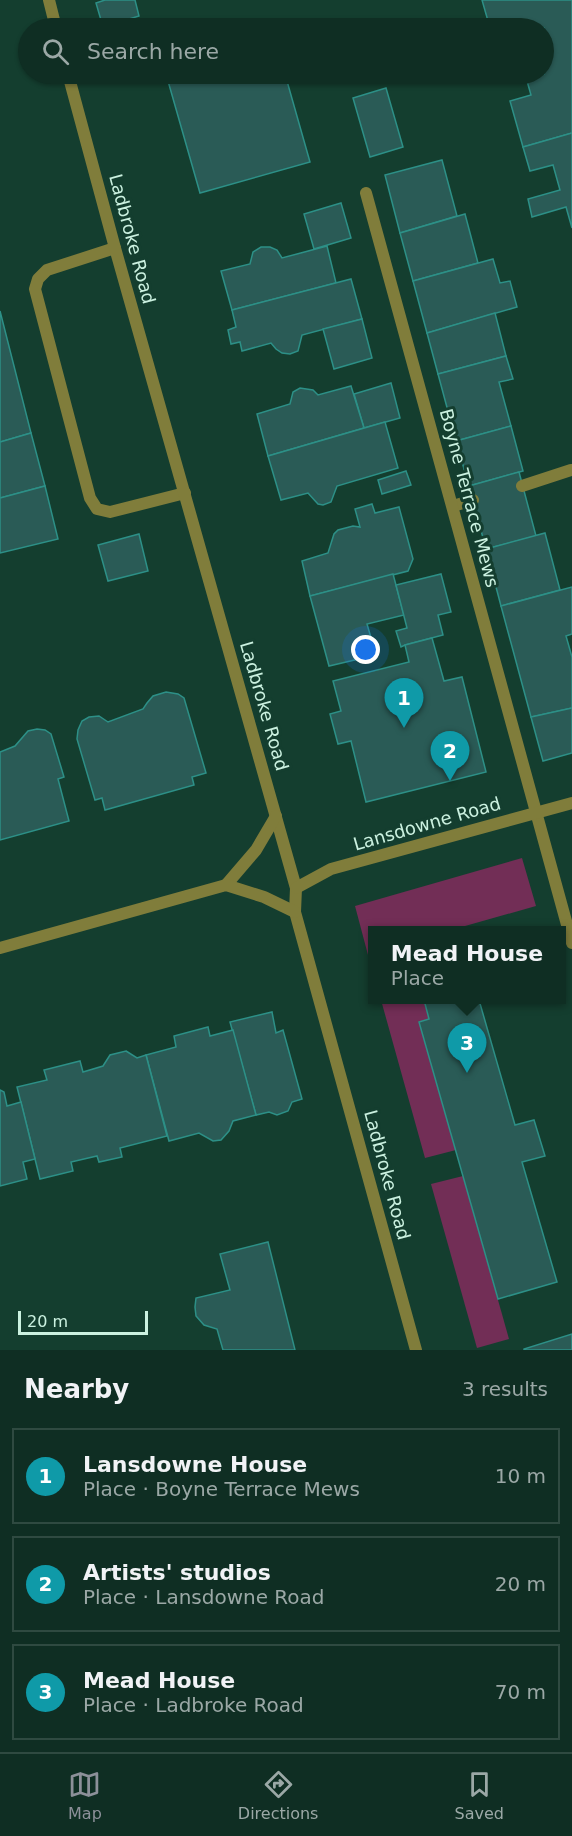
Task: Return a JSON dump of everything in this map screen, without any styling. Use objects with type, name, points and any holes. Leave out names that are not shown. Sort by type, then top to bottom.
[{"type":"street","points":[[49,0],[54,18]]},
{"type":"street","name":"Ladbroke Road","points":[[72,84],[115,248],[296,888],[295,912],[416,1350]]},
{"type":"street","name":"Boyne Terrace Mews","points":[[366,193],[572,943]]},
{"type":"street","points":[[115,248],[47,270],[38,279],[35,289],[90,498],[97,509],[110,512],[185,493]]},
{"type":"street","points":[[522,486],[571,470]]},
{"type":"street","points":[[453,506],[473,500]]},
{"type":"street","name":"Lansdowne Road","points":[[296,888],[332,869],[572,803]]},
{"type":"street","points":[[226,885],[256,850],[276,816]]},
{"type":"street","points":[[0,948],[226,885],[264,897],[295,912]]},
{"type":"shaded area","points":[[522,858],[536,906],[465,926],[368,926],[368,955],[355,906]]},
{"type":"shaded area","points":[[382,1004],[425,1004],[429,1019],[419,1022],[456,1150],[425,1158]]},
{"type":"shaded area","points":[[463,1176],[509,1339],[477,1348],[431,1184]]},
{"type":"building","points":[[105,0],[135,0],[139,16],[100,18],[96,3]]},
{"type":"building","points":[[482,0],[572,0],[572,133],[523,147],[510,101],[531,95],[528,84],[554,84],[554,18],[487,18]]},
{"type":"building","points":[[169,84],[288,84],[310,162],[200,193]]},
{"type":"building","points":[[386,88],[403,147],[370,157],[353,98]]},
{"type":"building","points":[[572,133],[572,228],[566,207],[532,217],[528,199],[560,190],[553,165],[530,171],[523,147]]},
{"type":"building","points":[[442,160],[457,216],[400,233],[385,175]]},
{"type":"building","points":[[341,203],[351,238],[314,249],[304,214]]},
{"type":"building","points":[[465,214],[478,263],[413,281],[400,233]]},
{"type":"building","points":[[327,246],[336,283],[232,310],[221,271],[250,264],[253,252],[261,247],[277,250],[282,258]]},
{"type":"building","points":[[493,259],[500,283],[510,281],[517,307],[427,333],[413,281]]},
{"type":"building","points":[[351,279],[362,319],[302,335],[298,351],[290,354],[282,353],[271,343],[242,351],[240,342],[231,344],[228,330],[236,327],[232,310]]},
{"type":"building","points":[[0,311],[31,433],[0,442]]},
{"type":"building","points":[[495,313],[506,356],[438,374],[427,333]]},
{"type":"building","points":[[362,319],[372,358],[334,369],[323,329]]},
{"type":"building","points":[[506,356],[513,379],[499,382],[511,426],[456,441],[438,374]]},
{"type":"building","points":[[391,383],[400,418],[364,428],[354,394]]},
{"type":"building","points":[[351,386],[364,428],[268,456],[257,414],[290,404],[293,392],[300,388],[313,390],[318,395]]},
{"type":"building","points":[[385,422],[398,468],[337,486],[331,502],[323,505],[318,504],[308,493],[281,500],[268,456]]},
{"type":"building","points":[[511,426],[523,471],[469,486],[456,441]]},
{"type":"building","points":[[31,433],[45,486],[0,498],[0,442]]},
{"type":"building","points":[[406,471],[411,485],[382,494],[378,480]]},
{"type":"building","points":[[519,472],[536,536],[486,549],[469,486]]},
{"type":"building","points":[[45,486],[58,539],[0,553],[0,498]]},
{"type":"building","points":[[372,504],[375,513],[399,507],[413,559],[408,571],[310,596],[302,561],[328,553],[334,534],[338,530],[353,526],[360,527],[355,509]]},
{"type":"building","points":[[545,533],[560,590],[501,606],[486,549]]},
{"type":"building","points":[[139,534],[148,571],[108,581],[98,545]]},
{"type":"building","points":[[393,574],[404,615],[367,624],[376,655],[329,666],[310,596]]},
{"type":"building","points":[[441,574],[451,612],[438,615],[443,635],[401,647],[396,631],[407,628],[396,585]]},
{"type":"building","points":[[572,587],[572,634],[566,636],[572,657],[572,708],[531,717],[501,606]]},
{"type":"building","points":[[432,638],[444,681],[462,677],[486,772],[366,802],[351,741],[338,744],[330,714],[341,711],[333,681],[409,662],[405,645]]},
{"type":"building","points":[[166,692],[178,694],[184,698],[206,773],[192,777],[194,785],[105,810],[102,798],[95,800],[77,739],[82,721],[89,717],[99,716],[108,722],[143,709],[153,696]]},
{"type":"building","points":[[572,708],[572,753],[543,761],[531,717]]},
{"type":"building","points":[[37,729],[51,734],[64,777],[58,779],[69,821],[0,840],[0,752],[15,746],[28,731]]},
{"type":"building","points":[[425,1004],[480,1004],[515,1125],[534,1120],[545,1156],[522,1162],[557,1282],[498,1299],[419,1022],[429,1019]]},
{"type":"building","points":[[272,1012],[276,1033],[283,1030],[302,1099],[292,1102],[288,1111],[277,1115],[269,1112],[256,1115],[230,1022]]},
{"type":"building","points":[[208,1027],[210,1036],[233,1030],[256,1115],[233,1121],[229,1131],[221,1140],[213,1141],[199,1133],[169,1141],[146,1055],[176,1047],[174,1036]]},
{"type":"building","points":[[126,1051],[137,1058],[146,1055],[167,1136],[120,1148],[122,1157],[99,1162],[97,1156],[71,1162],[73,1171],[40,1179],[17,1087],[47,1080],[44,1070],[80,1061],[83,1072],[103,1066],[110,1055]]},
{"type":"building","points":[[0,1090],[4,1092],[7,1106],[21,1102],[35,1159],[23,1162],[27,1179],[0,1186]]},
{"type":"building","points":[[268,1242],[295,1350],[223,1350],[217,1329],[204,1325],[196,1316],[196,1298],[230,1290],[220,1254]]},
{"type":"building","points":[[572,1334],[572,1350],[524,1350],[524,1349]]},
{"type":"place","name":"Lansdowne House","points":[[404,728]]},
{"type":"place","name":"Artists' studios","points":[[450,781]]},
{"type":"place","name":"Mead House","points":[[467,1073]]}]
